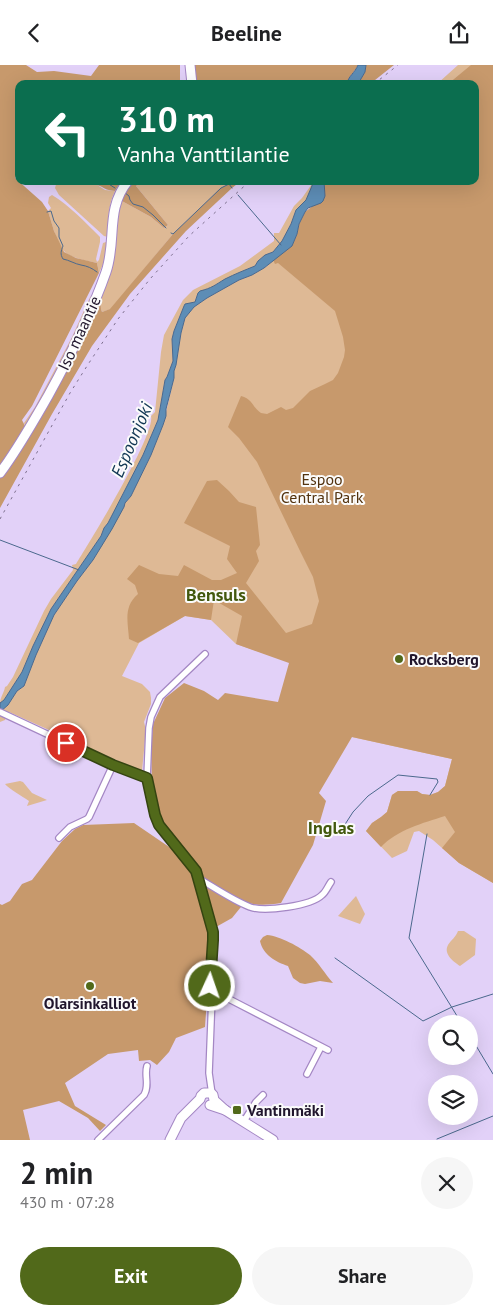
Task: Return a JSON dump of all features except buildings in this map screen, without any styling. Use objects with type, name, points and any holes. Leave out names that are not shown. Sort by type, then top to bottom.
[{"type":"main road","points":[[190,65],[192,80]]},
{"type":"main road","name":"Iso maantie","points":[[0,473],[30,429],[60,374],[88,316],[110,258],[115,205],[125,185]]},
{"type":"main road","points":[[170,1140],[187,1112],[207,1099],[273,1140]]},
{"type":"street","points":[[205,654],[160,697],[151,717],[149,728],[147,778],[159,825],[196,871],[213,932],[207,1099]]},
{"type":"street","points":[[2,713],[113,765],[147,778]]},
{"type":"street","points":[[59,838],[70,827],[89,817],[113,765]]},
{"type":"street","points":[[198,878],[238,902],[261,909],[300,905],[313,901],[322,895],[331,882]]},
{"type":"street","points":[[212,996],[229,999],[328,1050]]},
{"type":"street","points":[[307,1074],[321,1047]]},
{"type":"street","points":[[98,1140],[144,1095],[147,1090],[145,1072],[147,1066]]},
{"type":"street","points":[[244,1121],[256,1102],[263,1095]]},
{"type":"green space","points":[[0,65],[26,65],[37,72],[54,71],[91,76],[99,65],[180,65],[180,80],[15,80],[15,185],[23,185],[42,202],[48,211],[54,231],[64,252],[76,258],[97,263],[99,273],[32,406],[22,420],[26,428],[0,468]]},
{"type":"green space","points":[[192,65],[358,65],[349,80],[194,80]]},
{"type":"green space","points":[[366,65],[394,65],[375,80],[360,80],[365,72]]},
{"type":"green space","name":"Espoo Central Park","points":[[458,65],[493,65],[493,883],[459,863],[433,840],[419,831],[414,832],[407,851],[392,858],[366,831],[372,823],[387,812],[392,795],[398,791],[417,791],[430,795],[438,792],[445,786],[452,759],[352,737],[289,662],[236,644],[211,620],[185,616],[139,643],[122,676],[142,684],[150,692],[151,704],[144,722],[146,730],[142,771],[9,712],[5,720],[0,722],[0,712],[8,705],[17,691],[24,686],[54,615],[93,560],[125,503],[131,496],[151,455],[163,425],[185,317],[194,307],[207,298],[267,266],[295,239],[325,196],[324,185],[479,185],[479,80],[441,80]]},
{"type":"green space","name":"Espoo Central Park","points":[[471,65],[493,65],[493,883],[459,863],[442,848],[455,832],[445,816],[419,824],[402,832],[381,847],[366,831],[372,823],[387,812],[392,795],[398,791],[417,791],[430,795],[438,792],[445,786],[452,759],[352,737],[319,793],[326,801],[313,845],[281,903],[263,905],[245,902],[232,918],[216,927],[202,874],[162,823],[152,785],[151,750],[153,724],[165,698],[184,683],[204,691],[218,700],[225,693],[278,702],[289,663],[236,644],[242,616],[214,600],[211,620],[185,616],[138,643],[129,639],[128,609],[138,594],[135,585],[127,579],[139,565],[159,574],[178,576],[184,565],[212,580],[221,580],[237,573],[227,559],[230,546],[184,523],[207,481],[217,480],[239,502],[256,507],[260,545],[256,551],[259,561],[246,583],[286,633],[312,624],[319,601],[313,577],[257,462],[228,427],[241,396],[248,399],[261,413],[267,414],[281,407],[286,410],[293,408],[310,391],[333,380],[338,373],[345,350],[335,311],[278,263],[275,264],[273,260],[292,246],[305,212],[325,196],[324,185],[479,185],[479,80],[453,80]]},
{"type":"green space","points":[[56,185],[97,185],[105,190],[115,191],[108,219],[108,237],[104,236],[59,195],[55,188]]},
{"type":"green space","points":[[97,185],[119,185],[115,191]]},
{"type":"green space","points":[[129,185],[137,185],[136,186],[168,225],[164,228],[151,217],[120,200]]},
{"type":"green space","points":[[227,185],[221,188],[173,234],[111,309],[102,312],[100,293],[120,200],[151,217],[164,228],[168,225],[136,186]]},
{"type":"green space","points":[[227,185],[236,185],[186,231],[130,294],[92,346],[0,508],[0,477],[85,337],[90,327],[88,326],[100,293],[102,312],[110,309],[173,234],[221,188]]},
{"type":"green space","points":[[312,185],[306,200],[296,210],[282,241],[273,252],[265,255],[255,266],[217,284],[197,296],[195,302],[184,306],[172,339],[173,361],[165,380],[158,420],[143,455],[101,536],[51,609],[22,672],[0,704],[5,687],[13,677],[44,611],[73,570],[72,565],[76,564],[107,513],[143,444],[150,427],[151,416],[155,412],[164,335],[183,300],[193,290],[240,266],[274,241],[274,233],[279,233],[294,206]]},
{"type":"green space","points":[[52,195],[71,209],[100,237],[97,262],[103,243],[107,243],[104,262],[99,273],[97,263],[70,256],[61,248],[48,211],[51,208],[48,203],[49,197]]},
{"type":"green space","points":[[91,295],[73,342],[26,428],[24,423],[35,407],[72,337]]},
{"type":"green space","points":[[20,781],[32,793],[47,800],[27,806],[29,801],[5,784]]},
{"type":"green space","points":[[134,823],[178,853],[193,875],[211,942],[205,1027],[176,1038],[169,1052],[157,1065],[150,1060],[139,1061],[138,1050],[108,1054],[65,1083],[75,1106],[106,1125],[100,1131],[88,1118],[59,1101],[23,1110],[30,1140],[0,1140],[0,904],[2,905],[10,901],[22,884],[32,880],[62,841],[75,829],[83,825]]},
{"type":"green space","points":[[356,896],[365,914],[360,924],[338,916]]},
{"type":"green space","points":[[458,931],[464,931],[476,939],[475,955],[460,966],[447,952],[448,945]]},
{"type":"green space","points":[[267,935],[284,940],[306,952],[316,961],[333,983],[320,981],[305,984],[293,978],[288,966],[275,960],[264,950],[260,941]]},
{"type":"water","points":[[358,65],[366,65],[365,72],[360,80],[349,80]]},
{"type":"water","points":[[312,185],[324,185],[325,196],[323,201],[308,208],[305,212],[292,246],[264,268],[207,298],[194,307],[185,318],[166,416],[151,455],[112,529],[93,560],[54,615],[24,686],[17,691],[8,705],[0,712],[0,703],[4,700],[22,672],[51,609],[101,536],[143,455],[158,420],[165,380],[173,361],[172,339],[185,304],[195,302],[200,291],[255,266],[265,255],[273,252],[282,241],[296,210],[306,200]]},
{"type":"waterway","points":[[110,185],[115,188]]},
{"type":"waterway","points":[[171,233],[173,234],[221,188],[227,185]]},
{"type":"waterway","points":[[124,192],[129,196],[133,204],[143,207],[166,228]]},
{"type":"waterway","points":[[238,195],[281,245]]},
{"type":"waterway","points":[[47,212],[51,211],[54,221],[59,228],[59,237],[63,246],[61,253],[63,259],[97,272]]},
{"type":"waterway","points":[[0,540],[79,570]]},
{"type":"waterway","points":[[342,829],[353,812],[368,796],[398,775],[437,779],[438,782],[430,795]]},
{"type":"waterway","points":[[427,834],[409,938],[456,1015]]},
{"type":"waterway","points":[[335,958],[423,1021],[452,1007],[493,994]]},
{"type":"waterway","points":[[478,1049],[493,1074]]},
{"type":"waterway","points":[[437,1139],[493,1116]]},
{"type":"railway","points":[[379,80],[398,65]]},
{"type":"railway","points":[[0,519],[70,393],[118,319],[150,279],[189,236],[246,185]]},
{"type":"place","name":"Rocksberg","points":[[399,659]]},
{"type":"place","name":"Olarsinkalliot","points":[[90,986]]},
{"type":"place","name":"Vantinmäki","points":[[237,1110]]},
{"type":"district","name":"Bensuls","points":[[216,595]]},
{"type":"district","name":"Inglas","points":[[331,828]]},
{"type":"route","points":[[66,743],[113,765],[147,778],[159,825],[196,871],[213,932],[210,986]]},
{"type":"water label","name":"Espoonjoki","points":[[132,440]]}]
